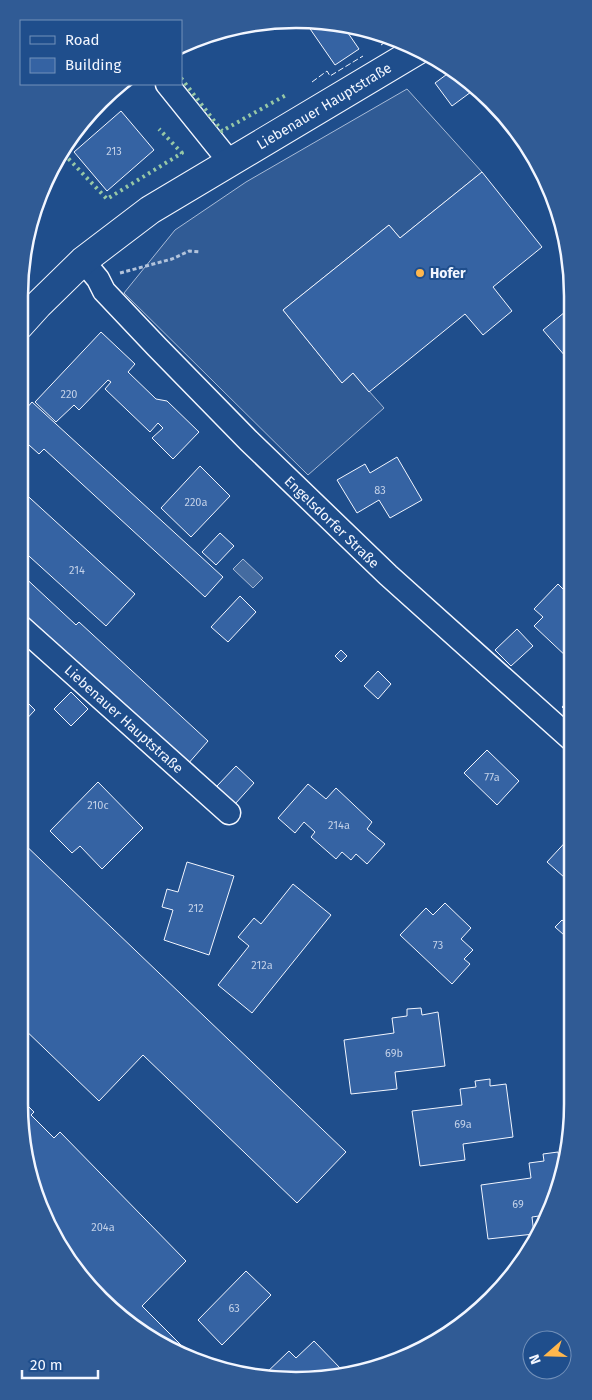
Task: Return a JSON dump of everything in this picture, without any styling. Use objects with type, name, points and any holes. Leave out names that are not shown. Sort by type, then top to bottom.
[{"type":"main road","name":"Liebenauer Hauptstraße","points":[[28,316],[38,305],[95,277],[150,210],[412,54]]},
{"type":"street","points":[[167,85],[230,161]]},
{"type":"street","name":"Engelsdorfer Straße","points":[[95,277],[156,347],[249,441],[381,569],[564,733]]},
{"type":"street","name":"Liebenauer Hauptstraße","points":[[28,633],[229,813]]},
{"type":"path","points":[[95,277],[172,259],[189,251],[200,252]]},
{"type":"shaded area","points":[[407,89],[482,172],[400,238],[389,225],[283,310],[342,383],[353,373],[384,408],[308,475],[124,293],[175,230],[246,182]]},
{"type":"shaded area","points":[[243,559],[263,578],[253,588],[233,569]]},
{"type":"building","points":[[309,28],[348,33],[359,49],[335,65]]},
{"type":"building","points":[[447,74],[471,92],[452,106],[435,83]]},
{"type":"building","points":[[121,111],[154,150],[107,191],[74,152]]},
{"type":"building","name":"Hofer","points":[[482,172],[542,247],[493,287],[512,311],[483,335],[465,314],[369,392],[353,373],[342,383],[283,310],[389,225],[400,238]]},
{"type":"building","points":[[564,313],[564,355],[543,330]]},
{"type":"building","points":[[101,332],[135,364],[128,372],[156,399],[167,401],[199,432],[173,459],[152,438],[163,428],[158,423],[150,432],[105,389],[111,382],[108,380],[79,410],[74,405],[56,422],[35,402]]},
{"type":"building","points":[[32,402],[223,577],[205,597],[44,449],[39,454],[28,444],[28,407]]},
{"type":"building","points":[[397,457],[422,500],[390,518],[379,500],[357,513],[337,480],[365,464],[370,473]]},
{"type":"building","points":[[200,466],[230,496],[191,537],[161,508]]},
{"type":"building","points":[[28,496],[135,594],[106,626],[28,555]]},
{"type":"building","points":[[220,533],[234,546],[216,565],[202,552]]},
{"type":"building","points":[[28,580],[76,625],[79,622],[208,741],[187,765],[28,618]]},
{"type":"building","points":[[558,584],[564,590],[564,654],[534,626],[543,617],[534,609]]},
{"type":"building","points":[[240,596],[256,612],[228,642],[211,627]]},
{"type":"building","points":[[517,629],[533,646],[511,666],[495,650]]},
{"type":"building","points":[[341,650],[347,656],[341,662],[335,656]]},
{"type":"building","points":[[378,671],[391,684],[378,699],[364,686]]},
{"type":"building","points":[[71,692],[88,709],[71,726],[54,709]]},
{"type":"building","points":[[28,703],[35,710],[28,717]]},
{"type":"building","points":[[487,750],[519,781],[497,805],[464,773]]},
{"type":"building","points":[[236,766],[254,783],[235,804],[217,786]]},
{"type":"building","points":[[98,782],[143,828],[102,869],[80,846],[72,853],[50,831]]},
{"type":"building","points":[[308,784],[326,799],[336,788],[372,822],[367,829],[385,844],[367,864],[356,854],[351,860],[342,852],[336,859],[311,837],[315,832],[304,822],[295,833],[278,818]]},
{"type":"building","points":[[564,844],[564,877],[547,862]]},
{"type":"building","points":[[28,848],[346,1152],[297,1203],[143,1055],[99,1101],[28,1033]]},
{"type":"building","points":[[187,862],[234,876],[209,955],[164,940],[173,910],[162,907],[167,889],[178,892]]},
{"type":"building","points":[[293,884],[331,915],[252,1013],[218,985],[249,946],[238,937],[254,918],[261,924]]},
{"type":"building","points":[[445,903],[471,928],[461,939],[473,950],[464,959],[470,964],[452,984],[400,935],[426,908],[433,915]]},
{"type":"building","points":[[562,920],[564,922],[564,935],[555,927]]},
{"type":"building","points":[[421,1008],[422,1015],[438,1012],[445,1066],[395,1072],[397,1089],[351,1094],[344,1040],[394,1033],[392,1018],[407,1016],[407,1009]]},
{"type":"building","points":[[490,1079],[490,1086],[506,1084],[513,1137],[463,1144],[465,1160],[420,1166],[412,1111],[462,1105],[460,1089],[476,1087],[475,1081]]},
{"type":"building","points":[[28,1106],[34,1112],[31,1115],[54,1138],[60,1132],[186,1261],[142,1306],[184,1348],[162,1337],[119,1306],[94,1281],[63,1238],[48,1207],[37,1173],[30,1139]]},
{"type":"building","points":[[558,1152],[559,1157],[550,1190],[540,1216],[532,1217],[533,1230],[531,1234],[488,1239],[481,1185],[531,1178],[529,1163],[544,1161],[543,1154]]},
{"type":"building","points":[[246,1271],[271,1295],[222,1345],[198,1320]]},
{"type":"building","points":[[314,1341],[340,1368],[314,1372],[268,1371],[289,1351],[296,1358]]},
{"type":"hedge","points":[[182,79],[222,131],[286,95]]},
{"type":"hedge","points":[[67,157],[107,199],[182,153],[159,129]]},
{"type":"fence","points":[[312,82],[327,71],[330,76],[363,56]]},
{"type":"place","name":"Hofer","points":[[420,273]]}]
